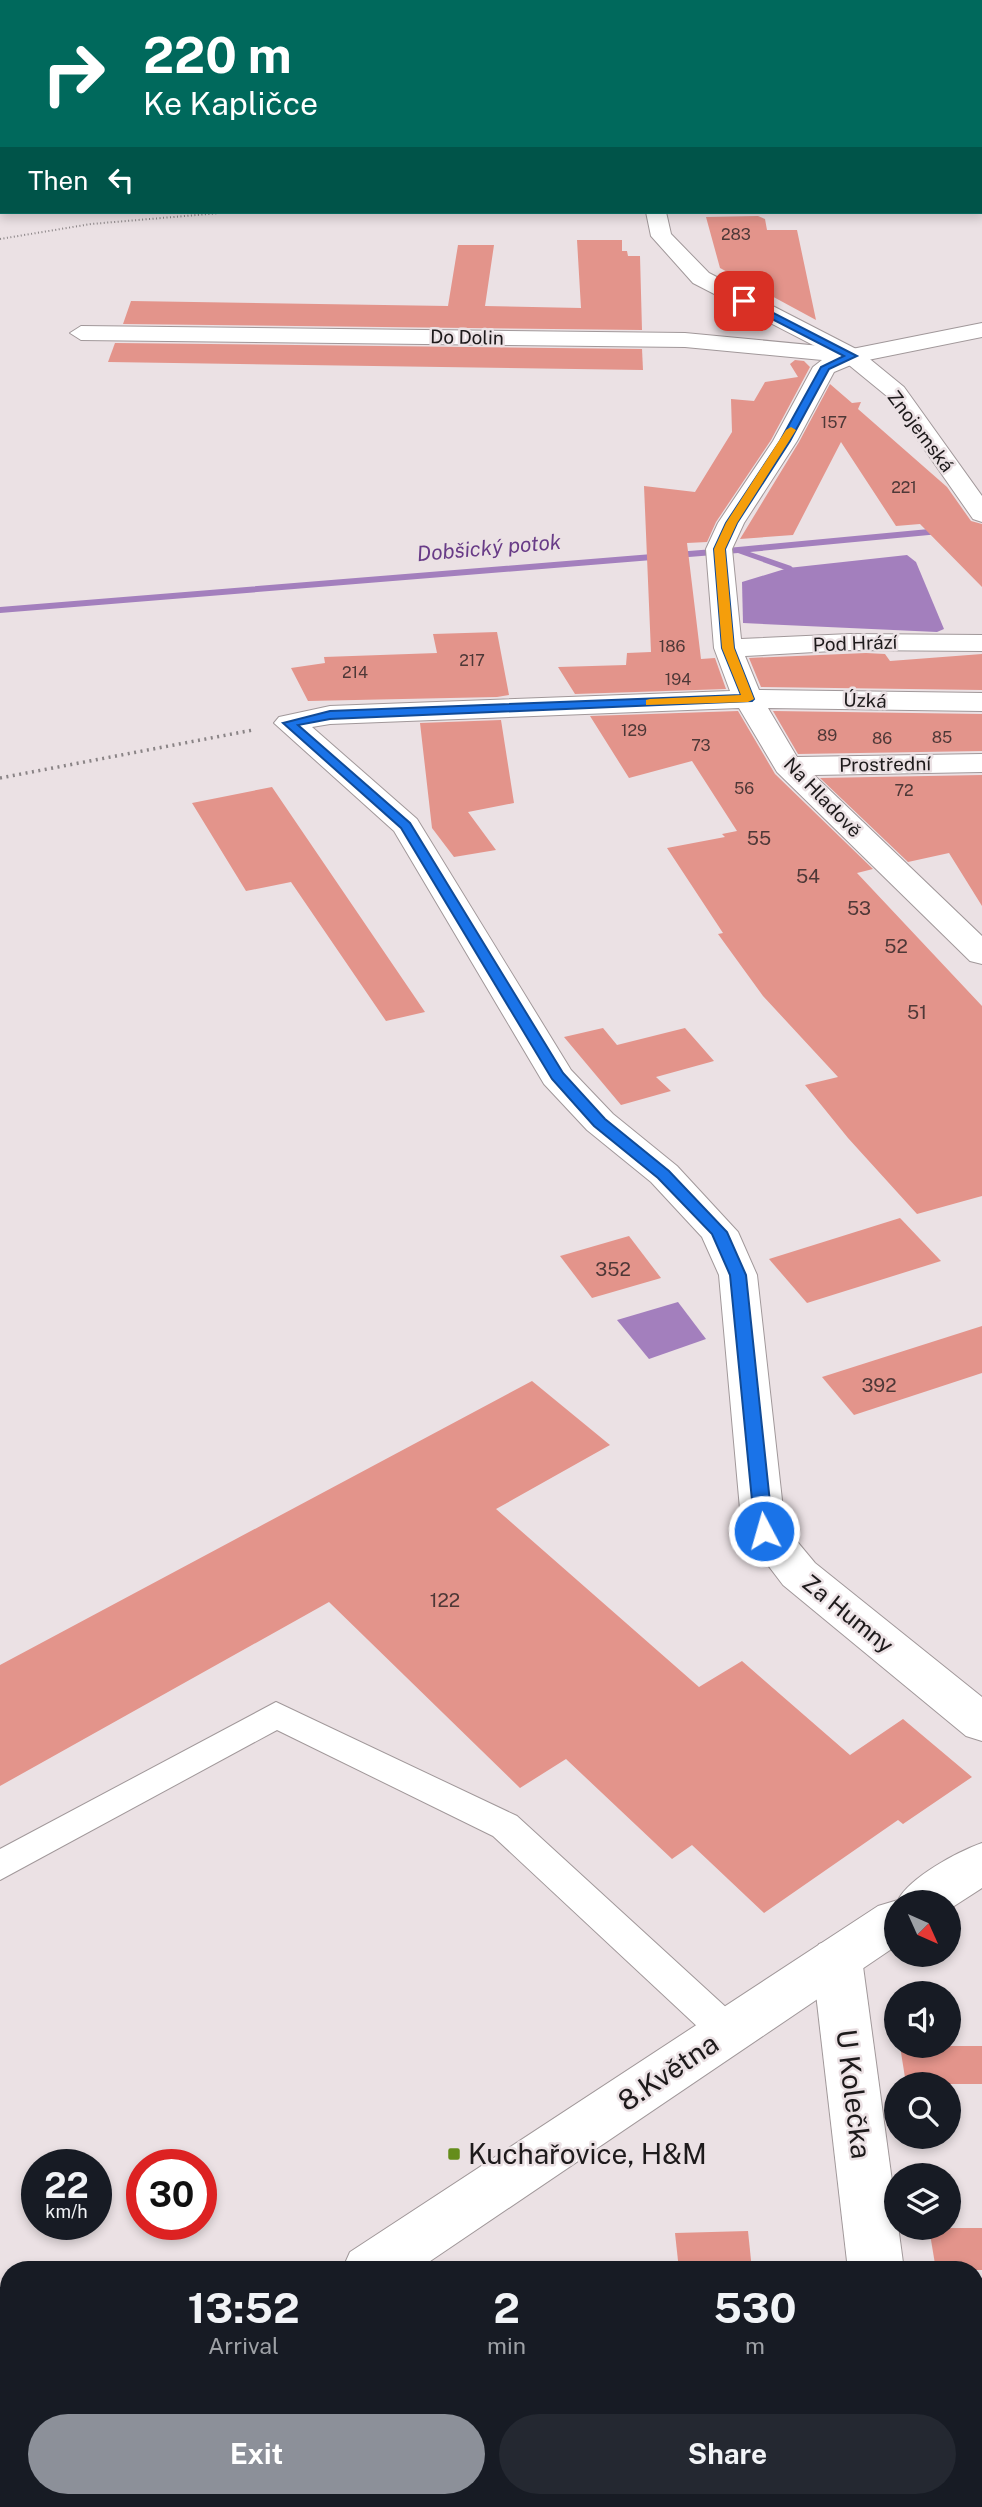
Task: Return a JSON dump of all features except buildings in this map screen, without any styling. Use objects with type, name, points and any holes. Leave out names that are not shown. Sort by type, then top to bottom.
[{"type":"street","name":"Znojemská","points":[[656,214],[661,236],[701,278],[852,356],[896,392],[982,514]]},
{"type":"street","points":[[852,356],[982,330]]},
{"type":"street","name":"Do Dolin","points":[[81,333],[684,340],[852,356]]},
{"type":"street","name":"Na Hladově","points":[[852,356],[825,367],[785,441],[731,523],[720,554],[728,648],[748,699],[788,766],[982,954]]},
{"type":"street","name":"Pod Hrází","points":[[728,648],[850,642],[982,643]]},
{"type":"street","name":"Úzká","points":[[289,723],[330,715],[748,699],[982,702]]},
{"type":"street","name":"Za Humny","points":[[289,723],[406,826],[557,1076],[600,1122],[664,1174],[719,1232],[738,1275],[764,1531],[799,1574],[982,1723]]},
{"type":"street","name":"Prostřední","points":[[788,766],[982,763]]},
{"type":"street","points":[[940,1890],[982,1863]]},
{"type":"street","name":"8.Května","points":[[384,2261],[884,1928]]},
{"type":"street","name":"U Kolečka","points":[[837,1959],[875,2261]]},
{"type":"lane","points":[[0,1866],[275,1715],[505,1826],[728,2032]]},
{"type":"path","points":[[0,239],[91,224],[208,214]]},
{"type":"path","points":[[0,778],[289,723]]},
{"type":"shaded area","points":[[907,555],[916,562],[944,629],[937,632],[743,623],[742,582],[788,568]]},
{"type":"shaded area","points":[[678,1302],[706,1339],[649,1359],[617,1320]]},
{"type":"waterway","name":"Dobšický potok","points":[[0,610],[738,550],[982,527]]},
{"type":"waterway","points":[[742,552],[788,568]]},
{"type":"slow traffic","points":[[650,702],[748,699],[728,648],[719,549],[731,523],[791,430]]},
{"type":"place","name":"Kuchařovice, H&M","points":[[454,2154]]},
{"type":"route","points":[[744,301],[852,356],[825,367],[785,441],[731,523],[719,549],[728,648],[748,699],[330,715],[289,723],[406,826],[557,1076],[600,1122],[664,1174],[719,1232],[738,1275],[764,1531]]}]
